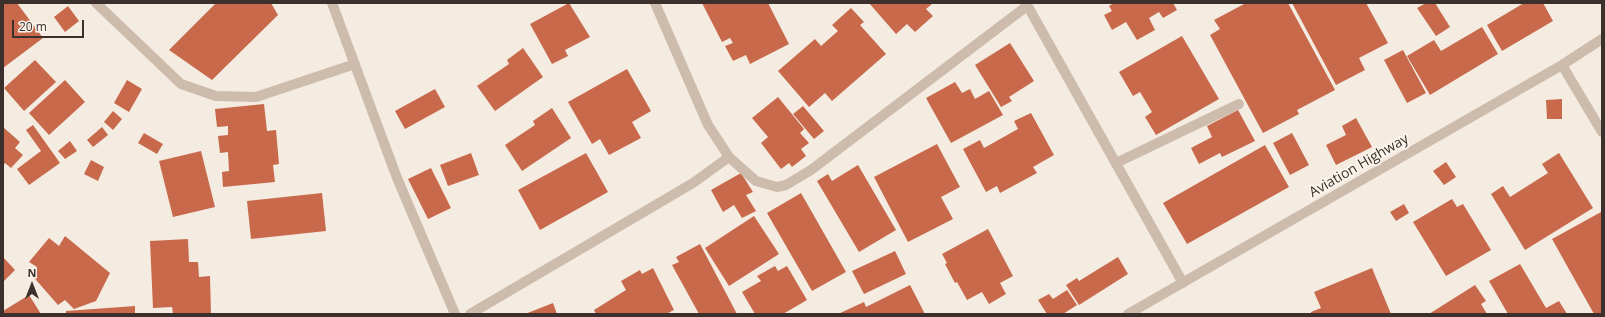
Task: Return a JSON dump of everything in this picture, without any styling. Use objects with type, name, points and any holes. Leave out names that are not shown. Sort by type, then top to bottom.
[{"type":"street","points":[[96,3],[181,84],[216,96],[256,96],[355,64]]},
{"type":"street","points":[[332,3],[397,178],[455,314]]},
{"type":"street","points":[[654,3],[708,125],[729,157],[756,181],[777,187],[786,186],[811,170],[1027,4],[1183,283]]},
{"type":"street","name":"Aviation Highway","points":[[1128,314],[1562,65],[1602,39]]},
{"type":"street","points":[[1562,65],[1602,132]]},
{"type":"street","points":[[1116,163],[1239,104]]},
{"type":"street","points":[[470,314],[693,183],[729,157]]},
{"type":"building","points":[[3,3],[17,3],[43,38],[3,68]]},
{"type":"building","points":[[216,3],[271,3],[278,15],[212,80],[169,50]]},
{"type":"building","points":[[569,3],[590,37],[565,50],[568,56],[552,64],[530,24]]},
{"type":"building","points":[[702,3],[768,3],[789,44],[750,64],[746,55],[733,61],[725,46],[733,43],[730,38],[722,42]]},
{"type":"building","points":[[869,3],[933,3],[926,9],[933,16],[915,32],[907,24],[896,34]]},
{"type":"building","points":[[1114,3],[1173,3],[1177,10],[1163,18],[1159,12],[1149,18],[1155,30],[1137,40],[1126,22],[1112,30],[1104,15],[1112,11],[1109,6]]},
{"type":"building","points":[[1246,3],[1288,3],[1335,90],[1297,110],[1299,114],[1263,133],[1210,35],[1220,29],[1214,20]]},
{"type":"building","points":[[1292,3],[1366,3],[1388,43],[1359,58],[1365,70],[1336,85]]},
{"type":"building","points":[[1426,3],[1435,3],[1450,27],[1436,36],[1417,8]]},
{"type":"building","points":[[1524,3],[1543,3],[1553,21],[1502,51],[1487,25]]},
{"type":"building","points":[[68,6],[79,21],[65,32],[54,17]]},
{"type":"building","points":[[851,8],[864,22],[860,25],[886,54],[832,101],[825,93],[809,107],[778,71],[815,39],[821,46],[838,31],[832,25]]},
{"type":"building","points":[[1482,27],[1498,54],[1430,95],[1407,56],[1434,40],[1441,51]]},
{"type":"building","points":[[1182,36],[1219,99],[1156,135],[1145,117],[1152,112],[1140,92],[1133,96],[1119,72]]},
{"type":"building","points":[[1010,43],[1034,81],[1009,97],[1012,101],[1001,107],[975,65]]},
{"type":"building","points":[[523,48],[543,77],[495,111],[477,86],[509,64],[507,60]]},
{"type":"building","points":[[1403,50],[1426,93],[1407,103],[1384,60]]},
{"type":"building","points":[[35,60],[56,82],[24,111],[4,88]]},
{"type":"building","points":[[627,69],[651,111],[632,122],[641,138],[609,155],[600,139],[592,144],[568,102]]},
{"type":"building","points":[[65,80],[85,102],[49,135],[29,113]]},
{"type":"building","points":[[127,80],[142,89],[129,112],[114,103]]},
{"type":"building","points":[[955,82],[962,93],[970,89],[975,99],[989,91],[1003,115],[951,143],[926,98]]},
{"type":"building","points":[[435,89],[445,107],[405,129],[395,111]]},
{"type":"building","points":[[778,97],[804,129],[800,133],[809,143],[801,149],[806,156],[792,167],[789,163],[781,169],[761,143],[768,137],[752,118]]},
{"type":"building","points":[[1562,99],[1562,119],[1547,119],[1546,100]]},
{"type":"building","points":[[264,104],[267,131],[276,130],[279,164],[273,165],[275,182],[223,187],[222,172],[229,171],[228,152],[220,153],[218,136],[228,135],[228,126],[217,127],[215,109]]},
{"type":"building","points":[[803,106],[824,131],[814,139],[793,114]]},
{"type":"building","points":[[552,108],[571,138],[522,171],[505,145],[535,125],[533,121]]},
{"type":"building","points":[[1238,110],[1255,141],[1222,157],[1220,153],[1199,164],[1191,148],[1212,137],[1207,126]]},
{"type":"building","points":[[113,111],[122,119],[113,130],[104,122]]},
{"type":"building","points":[[1031,113],[1054,155],[1033,167],[1037,173],[1000,193],[997,186],[986,192],[963,149],[980,140],[984,148],[1018,129],[1014,121]]},
{"type":"building","points":[[1356,118],[1372,147],[1336,165],[1326,145],[1346,135],[1342,126]]},
{"type":"building","points":[[33,125],[60,163],[29,185],[17,169],[41,151],[26,130]]},
{"type":"building","points":[[3,127],[20,142],[15,148],[23,155],[11,168],[5,163],[3,166]]},
{"type":"building","points":[[102,127],[108,135],[93,147],[87,140]]},
{"type":"building","points":[[144,133],[163,144],[157,154],[138,143]]},
{"type":"building","points":[[1292,133],[1309,165],[1290,175],[1273,143]]},
{"type":"building","points":[[70,141],[77,151],[65,159],[58,151]]},
{"type":"building","points":[[937,144],[960,187],[941,197],[953,219],[908,242],[874,177]]},
{"type":"building","points":[[1265,145],[1289,187],[1187,244],[1163,203]]},
{"type":"building","points":[[201,151],[215,207],[173,217],[159,161]]},
{"type":"building","points":[[471,153],[479,175],[448,186],[440,165]]},
{"type":"building","points":[[586,153],[608,192],[540,230],[518,190]]},
{"type":"building","points":[[1559,153],[1593,208],[1525,250],[1491,194],[1503,186],[1510,197],[1548,173],[1542,164]]},
{"type":"building","points":[[91,160],[104,167],[98,181],[84,174]]},
{"type":"building","points":[[1446,162],[1456,177],[1444,185],[1433,171]]},
{"type":"building","points":[[858,165],[896,230],[859,252],[817,181],[828,174],[832,181]]},
{"type":"building","points":[[431,168],[451,208],[428,219],[408,179]]},
{"type":"building","points":[[741,173],[753,192],[746,195],[756,211],[742,218],[734,205],[723,212],[711,190]]},
{"type":"building","points":[[322,193],[326,231],[251,239],[247,201]]},
{"type":"building","points":[[801,193],[846,272],[812,291],[767,213]]},
{"type":"building","points":[[1452,199],[1457,207],[1463,204],[1491,250],[1446,276],[1413,222]]},
{"type":"building","points":[[1404,204],[1409,213],[1396,221],[1390,212]]},
{"type":"building","points":[[1601,212],[1602,314],[1594,314],[1552,239]]},
{"type":"building","points":[[754,216],[779,254],[729,286],[705,248]]},
{"type":"building","points":[[988,229],[1013,276],[1000,283],[1006,294],[989,304],[982,292],[967,300],[957,282],[955,283],[945,264],[947,263],[942,254]]},
{"type":"building","points":[[65,236],[110,273],[96,301],[74,309],[65,300],[58,305],[30,273],[37,267],[29,262],[49,238],[59,246]]},
{"type":"building","points":[[188,239],[189,262],[198,262],[199,277],[210,276],[211,314],[173,314],[172,307],[153,308],[150,241]]},
{"type":"building","points":[[700,244],[737,314],[699,314],[672,265],[679,262],[676,257]]},
{"type":"building","points":[[895,251],[906,274],[864,294],[852,271]]},
{"type":"building","points":[[3,257],[15,270],[3,282]]},
{"type":"building","points":[[1118,257],[1128,274],[1079,305],[1066,285],[1077,278],[1079,281]]},
{"type":"building","points":[[1520,264],[1546,308],[1559,301],[1567,314],[1508,314],[1489,281]]},
{"type":"building","points":[[775,266],[778,271],[787,266],[807,300],[783,314],[755,314],[742,292],[761,281],[757,276]]},
{"type":"building","points":[[653,268],[674,310],[666,314],[596,314],[594,310],[626,290],[621,281],[640,270],[642,274]]},
{"type":"building","points":[[1372,268],[1391,314],[1311,314],[1311,312],[1321,308],[1314,292]]},
{"type":"building","points":[[910,285],[925,314],[838,314],[864,302],[866,307]]},
{"type":"building","points":[[1475,285],[1486,301],[1481,304],[1487,314],[1429,314]]},
{"type":"building","points":[[1067,290],[1077,305],[1063,314],[1047,314],[1038,300],[1049,294],[1053,299]]},
{"type":"building","points":[[29,295],[41,314],[3,314],[3,311]]},
{"type":"building","points":[[553,303],[557,314],[525,314]]},
{"type":"building","points":[[135,306],[135,314],[66,314],[66,311]]}]
